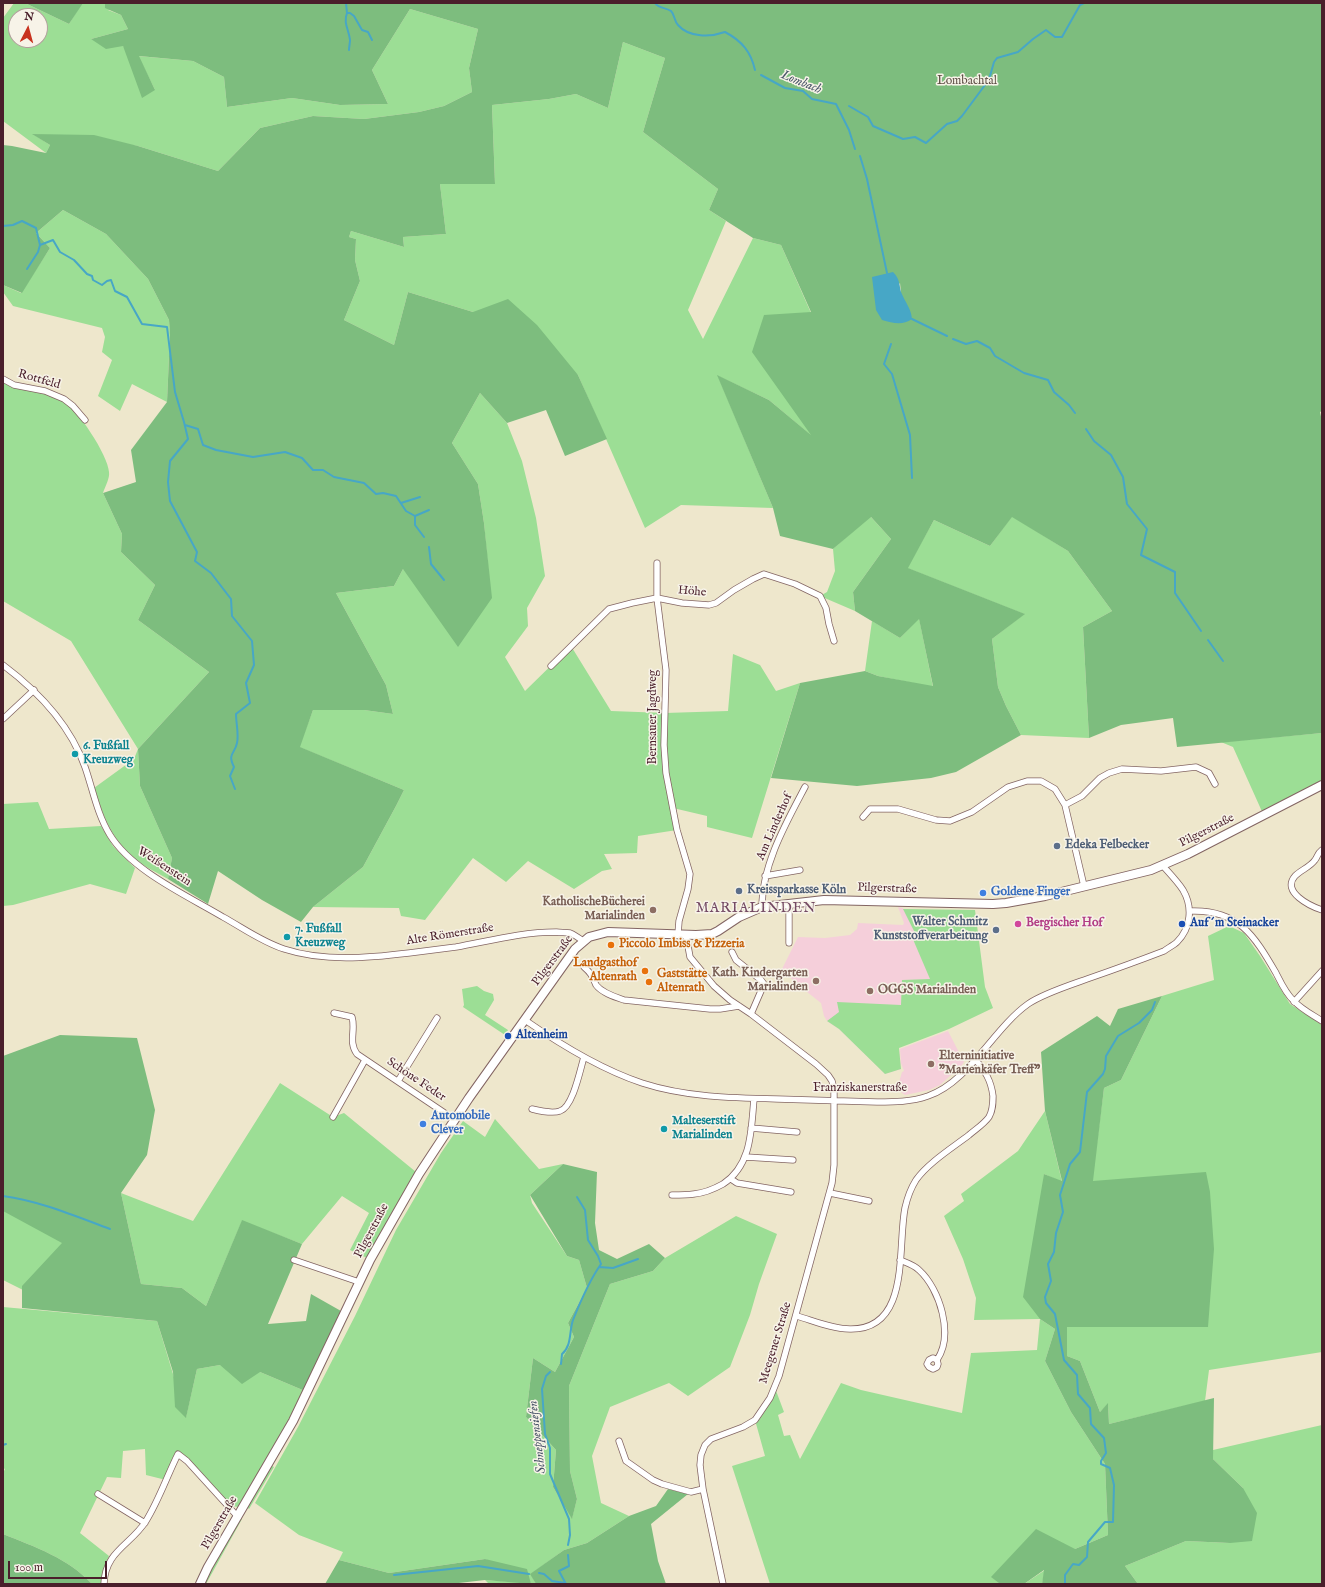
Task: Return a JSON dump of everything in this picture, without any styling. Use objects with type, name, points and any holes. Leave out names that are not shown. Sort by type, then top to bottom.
[{"type":"main road","name":"Pilgerstraße","points":[[200,1584],[293,1421],[359,1282],[418,1174],[562,966],[583,941],[596,934],[608,932],[712,934],[739,916],[762,907],[824,900],[993,904],[1039,897],[1140,873],[1163,866],[1322,785]]},
{"type":"street","name":"Rottfeld","points":[[3,379],[14,385],[45,392],[64,399],[73,406],[85,420]]},
{"type":"street","name":"Bernsauer Jagdweg","points":[[657,563],[657,598],[666,670],[664,745],[666,773],[677,830],[690,874],[679,921],[690,957],[714,986],[739,1006]]},
{"type":"street","name":"Höhe","points":[[551,666],[609,610],[649,598],[709,605],[716,603],[753,579],[764,574],[795,584],[820,596],[826,608],[834,641]]},
{"type":"street","name":"Weißenstein","points":[[3,665],[34,690],[53,711],[78,749],[86,767],[97,805],[105,825],[116,844],[126,855],[156,877],[274,946],[291,952],[319,956]]},
{"type":"street","points":[[3,719],[34,690]]},
{"type":"street","points":[[1066,805],[1082,796],[1100,778],[1109,773],[1122,769],[1161,771],[1196,767],[1209,773],[1215,784]]},
{"type":"street","points":[[863,817],[870,809],[890,808],[908,811],[936,820],[950,821],[972,812],[1008,787],[1018,783],[1034,780],[1043,782],[1054,789],[1066,805],[1084,886]]},
{"type":"street","name":"Am Linderhof","points":[[762,907],[762,892],[765,876],[786,823],[805,787]]},
{"type":"street","points":[[1322,850],[1317,854],[1316,860],[1295,876],[1291,882],[1292,889],[1297,896],[1308,904],[1322,910]]},
{"type":"street","points":[[1163,866],[1183,890],[1190,911],[1214,912],[1230,918],[1248,930],[1294,1002],[1322,1020]]},
{"type":"street","name":"Am Linderhof","points":[[765,876],[800,870]]},
{"type":"street","points":[[789,904],[789,943]]},
{"type":"street","name":"Franziskanerstraße","points":[[525,1020],[584,1057],[619,1074],[668,1090],[688,1094],[754,1099],[833,1101],[897,1102],[921,1099],[936,1093],[951,1083],[975,1059],[1005,1024],[1028,1004],[1064,987],[1164,951],[1177,942],[1184,932],[1190,911]]},
{"type":"street","name":"Alte Römerstraße","points":[[319,956],[336,958],[379,956],[455,947],[522,934],[547,932],[569,933],[583,941]]},
{"type":"street","points":[[732,952],[736,960],[764,984],[751,1014]]},
{"type":"street","points":[[584,967],[592,974],[597,986],[612,996],[624,1000],[710,1009],[739,1006]]},
{"type":"street","points":[[1294,1002],[1322,971]]},
{"type":"street","name":"Meegener Straße","points":[[723,1584],[703,1488],[700,1465],[702,1450],[711,1439],[743,1427],[755,1420],[770,1398],[777,1382],[797,1316],[830,1193],[834,1165],[834,1089],[832,1081],[828,1075],[739,1006]]},
{"type":"street","name":"Schöne Feder","points":[[334,1013],[352,1017],[354,1022],[352,1038],[353,1049],[356,1054],[454,1120]]},
{"type":"street","points":[[398,1081],[437,1018]]},
{"type":"street","points":[[532,1110],[554,1112],[561,1111],[566,1108],[570,1101],[584,1057]]},
{"type":"street","points":[[797,1316],[831,1326],[850,1329],[873,1324],[888,1311],[894,1300],[897,1287],[905,1209],[916,1180],[936,1161],[985,1122],[992,1110],[992,1091],[988,1075],[975,1059]]},
{"type":"street","points":[[333,1117],[365,1060]]},
{"type":"street","points":[[672,1195],[695,1194],[707,1191],[730,1179],[740,1168],[746,1157],[754,1099]]},
{"type":"street","points":[[751,1128],[797,1132]]},
{"type":"street","points":[[746,1157],[794,1160]]},
{"type":"street","points":[[730,1179],[737,1183],[791,1192]]},
{"type":"street","points":[[830,1193],[869,1201]]},
{"type":"street","points":[[294,1260],[359,1282]]},
{"type":"street","points":[[900,1260],[919,1270],[930,1283],[936,1294],[943,1316],[944,1330],[942,1350],[937,1360]]},
{"type":"street","points":[[619,1441],[626,1461],[654,1480],[662,1484],[691,1492],[703,1488]]},
{"type":"street","points":[[104,1584],[106,1570],[114,1555],[144,1523],[152,1511],[178,1454],[187,1461],[238,1517]]},
{"type":"street","points":[[98,1494],[144,1523]]},
{"type":"shaded area","name":"OGGS Marialinden","points":[[898,907],[903,908],[912,924],[916,935],[912,937],[931,979],[901,1005],[899,1048],[901,1069],[885,1074],[839,1029],[827,1021],[824,1016],[821,1003],[797,984],[782,969],[798,937],[825,938],[850,935],[857,929],[858,923],[903,925],[904,923]]},
{"type":"shaded area","points":[[948,1031],[964,1062],[962,1065],[940,1085],[929,1090],[905,1095],[897,1089],[902,1072],[904,1071],[901,1063],[900,1049]]},
{"type":"green space","points":[[14,3],[25,3],[35,8],[10,8]]},
{"type":"green space","points":[[25,3],[83,3],[69,24],[48,14],[48,8],[35,8]]},
{"type":"green space","points":[[47,3],[174,3],[108,10],[121,15],[128,29],[91,39],[123,46],[155,90],[138,56],[193,61],[224,77],[227,107],[292,98],[340,105],[388,104],[372,70],[410,9],[478,29],[469,68],[472,92],[444,106],[419,112],[364,119],[313,116],[260,128],[218,171],[138,146],[33,134],[50,145],[46,153],[3,121],[3,18],[8,11],[8,48],[48,48],[48,14],[69,24],[80,6]]},
{"type":"green space","name":"Lombachtal","points":[[105,3],[1322,3],[1322,411],[1320,412],[1322,421],[1322,733],[1177,747],[1173,718],[1121,725],[1089,738],[1083,627],[1112,611],[1068,551],[1012,517],[990,546],[934,520],[908,568],[1025,614],[992,639],[998,687],[1021,735],[956,772],[931,778],[857,786],[771,778],[800,683],[865,671],[878,676],[933,686],[919,619],[900,638],[855,611],[853,592],[891,539],[871,517],[833,549],[780,536],[773,508],[717,375],[769,400],[811,435],[752,352],[764,315],[811,312],[781,245],[753,238],[709,210],[718,189],[643,132],[665,58],[623,42],[608,108],[576,94],[549,99],[492,105],[495,184],[440,184],[446,234],[403,237],[404,247],[351,231],[349,237],[356,239],[355,260],[360,281],[344,320],[394,345],[408,292],[473,312],[508,299],[537,325],[578,375],[607,439],[565,456],[546,410],[507,423],[480,393],[452,443],[478,484],[484,523],[492,598],[458,647],[403,569],[394,586],[336,593],[386,685],[393,714],[364,710],[313,710],[300,747],[404,790],[396,806],[363,867],[313,907],[301,922],[262,900],[218,871],[208,904],[168,879],[172,858],[140,786],[138,749],[209,672],[138,620],[155,585],[121,552],[122,534],[103,493],[136,482],[131,450],[167,402],[170,334],[169,320],[148,279],[106,234],[63,210],[36,233],[50,248],[22,293],[3,285],[3,145],[46,153],[50,145],[32,134],[94,135],[138,146],[218,171],[260,128],[313,116],[364,119],[419,112],[444,106],[472,92],[469,68],[478,29],[410,9],[372,70],[388,104],[340,105],[292,98],[227,107],[224,77],[193,61],[139,56],[155,90],[142,98],[123,46],[106,49],[91,39],[128,29],[121,15],[105,8]],"holes":[[[900,283],[901,292],[876,310]]]},
{"type":"green space","points":[[623,42],[665,58],[643,132],[718,189],[709,210],[726,221],[688,310],[703,339],[753,238],[781,245],[811,313],[813,437],[769,400],[718,376],[773,508],[681,505],[645,528],[578,375],[473,312],[408,292],[394,345],[344,320],[360,281],[355,260],[356,239],[349,237],[351,231],[404,247],[403,237],[446,234],[440,184],[495,184],[492,105],[549,99],[576,94],[608,108]]},
{"type":"green space","points":[[63,210],[106,234],[148,279],[169,320],[170,333],[167,402],[132,384],[120,411],[98,396],[112,360],[102,352],[105,337],[102,328],[13,306],[3,292],[3,285],[21,293],[50,248],[36,233]]},
{"type":"green space","points":[[3,381],[62,400],[76,412],[91,433],[107,464],[109,477],[103,493],[122,534],[121,552],[155,585],[138,620],[209,672],[138,749],[71,641],[3,601]]},
{"type":"green space","points":[[480,393],[507,423],[522,461],[536,518],[545,576],[527,608],[528,626],[505,657],[525,691],[571,646],[611,711],[665,713],[728,711],[733,654],[760,665],[776,691],[800,683],[752,838],[707,827],[707,816],[673,808],[677,830],[638,836],[637,853],[604,854],[612,869],[602,871],[574,889],[528,861],[506,882],[473,858],[425,920],[401,916],[399,908],[313,907],[363,867],[404,790],[299,747],[313,710],[364,710],[393,714],[386,685],[336,593],[394,586],[403,569],[491,598],[484,523],[478,484],[452,443]]},
{"type":"green space","points":[[870,516],[891,539],[853,592],[855,611],[820,596],[827,592],[835,571],[833,549]]},
{"type":"green space","points":[[1012,516],[1068,551],[1112,611],[1083,627],[1089,738],[1021,735],[998,687],[992,639],[1024,614],[907,568],[934,520],[990,546]]},
{"type":"green space","points":[[919,618],[933,687],[878,676],[865,671],[872,621],[900,638]]},
{"type":"green space","points":[[1322,733],[1322,785],[1264,816],[1233,747],[1221,742]]},
{"type":"green space","points":[[138,749],[140,786],[172,858],[168,879],[138,862],[122,847],[110,829],[94,788],[134,759]]},
{"type":"green space","points":[[38,802],[49,829],[101,826],[113,846],[135,868],[126,894],[90,884],[13,905],[3,906],[3,804]]},
{"type":"green space","points":[[903,909],[975,910],[985,987],[993,1008],[949,1029],[899,1048],[901,1069],[885,1074],[839,1029],[827,1021],[839,1012],[837,1002],[901,1005],[902,980],[930,979],[912,937],[916,935]]},
{"type":"green space","points":[[1229,926],[1244,933],[1290,1004],[1322,1025],[1322,1352],[1209,1370],[1205,1401],[1109,1424],[1108,1404],[1100,1412],[1080,1361],[1067,1356],[1067,1327],[1208,1327],[1092,1181],[1104,1088],[1121,1080],[1162,996],[1214,980],[1208,936]]},
{"type":"green space","points":[[477,986],[484,991],[493,994],[494,1000],[485,1015],[508,1030],[505,1035],[463,1007],[462,989]]},
{"type":"green space","points":[[1162,996],[1121,1080],[1104,1088],[1093,1181],[1206,1172],[1210,1192],[1214,1249],[1208,1327],[1067,1327],[1067,1356],[1080,1361],[1100,1412],[1108,1403],[1109,1424],[1214,1398],[1213,1459],[1243,1488],[1257,1513],[1252,1541],[1230,1543],[1186,1541],[1125,1566],[1138,1584],[1042,1584],[1044,1570],[1024,1584],[1000,1584],[991,1577],[1036,1529],[1075,1549],[1108,1535],[1105,1464],[1071,1412],[1045,1361],[1055,1329],[1040,1319],[1023,1297],[1044,1174],[1062,1181],[1045,1111],[1041,1052],[1097,1016],[1110,1026],[1118,1009]]},
{"type":"green space","points":[[60,1035],[137,1038],[155,1110],[147,1155],[121,1193],[141,1284],[182,1288],[206,1306],[242,1220],[302,1244],[268,1324],[306,1321],[311,1294],[341,1311],[305,1391],[260,1372],[242,1384],[220,1365],[197,1369],[186,1418],[175,1407],[173,1372],[157,1321],[22,1308],[22,1286],[62,1243],[3,1211],[3,1056]]},
{"type":"green space","points":[[280,1083],[333,1117],[344,1113],[416,1172],[367,1258],[350,1250],[369,1213],[342,1196],[302,1244],[242,1221],[206,1306],[182,1288],[141,1284],[121,1193],[193,1221]]},
{"type":"green space","points":[[1045,1111],[1062,1182],[1044,1174],[1040,1319],[974,1320],[976,1298],[963,1259],[944,1216],[964,1201],[961,1194],[1018,1151]]},
{"type":"green space","points":[[495,1119],[539,1169],[563,1164],[530,1195],[532,1203],[567,1256],[579,1260],[587,1288],[568,1323],[574,1337],[555,1372],[533,1358],[526,1417],[556,1450],[553,1487],[572,1518],[577,1499],[570,1471],[569,1386],[610,1284],[653,1271],[665,1258],[736,1216],[777,1234],[759,1284],[750,1315],[730,1367],[688,1396],[669,1383],[610,1407],[592,1456],[601,1503],[629,1516],[587,1543],[564,1550],[531,1574],[536,1584],[489,1584],[485,1580],[531,1583],[485,1559],[389,1573],[339,1560],[343,1552],[299,1535],[255,1503],[298,1427],[355,1316],[396,1230],[441,1153],[463,1121],[485,1137]]},
{"type":"green space","points":[[563,1164],[597,1172],[595,1223],[599,1250],[617,1259],[649,1244],[665,1258],[653,1271],[610,1284],[569,1386],[570,1471],[577,1499],[572,1519],[553,1487],[556,1450],[526,1417],[533,1358],[555,1372],[574,1337],[568,1323],[587,1288],[579,1260],[567,1256],[530,1195]]},
{"type":"green space","points":[[3,1205],[66,1241],[23,1290],[3,1280]]},
{"type":"green space","points":[[3,1307],[157,1321],[186,1417],[197,1369],[220,1365],[260,1372],[305,1391],[239,1507],[231,1506],[178,1454],[166,1480],[146,1475],[145,1449],[123,1451],[121,1478],[107,1477],[80,1533],[109,1556],[104,1567],[102,1584],[92,1584],[83,1575],[62,1560],[3,1534],[3,1473],[5,1469],[3,1468]]},
{"type":"green space","points":[[1040,1319],[1055,1329],[1045,1361],[1071,1412],[1105,1464],[1108,1535],[1075,1549],[992,1577],[1000,1584],[770,1584],[732,1466],[765,1456],[755,1420],[775,1388],[784,1412],[778,1415],[784,1436],[790,1435],[800,1459],[841,1383],[861,1390],[962,1413],[971,1353],[1037,1350]]},
{"type":"green space","points":[[1322,1425],[1322,1584],[1138,1584],[1125,1566],[1186,1541],[1230,1543],[1243,1488],[1213,1459],[1213,1450]]},
{"type":"green space","points":[[272,1466],[274,1467],[249,1509],[247,1507]]},
{"type":"green space","points":[[668,1489],[688,1494],[651,1524],[658,1561],[666,1584],[536,1584],[530,1574],[564,1550],[587,1543],[629,1516],[656,1506]]},
{"type":"green space","points":[[240,1518],[242,1519],[206,1584],[204,1584]]},
{"type":"green space","points":[[3,1534],[62,1560],[83,1575],[92,1584],[3,1584]]},
{"type":"green space","points":[[485,1559],[527,1569],[531,1584],[485,1580],[450,1584],[325,1584],[339,1560],[389,1573]]},
{"type":"green space","points":[[1045,1570],[1042,1584],[1024,1584]]},
{"type":"water","points":[[893,272],[898,279],[901,292],[909,308],[912,319],[905,323],[894,323],[882,320],[876,310],[872,277]]},
{"type":"waterway","points":[[346,3],[347,13],[354,16],[362,30],[368,32],[372,40]]},
{"type":"waterway","name":"Lombach","points":[[655,3],[658,6],[671,11],[677,23],[688,32],[700,35],[713,35],[725,32],[731,35],[741,43],[748,52],[755,70]]},
{"type":"waterway","name":"Lombach","points":[[849,106],[868,117],[873,126],[903,139],[915,137],[926,143],[947,124],[957,121],[962,116],[985,85],[997,58],[1018,52],[1046,30],[1055,37],[1062,37],[1080,5],[1084,3]]},
{"type":"waterway","points":[[347,13],[346,20],[350,40],[349,50]]},
{"type":"waterway","name":"Lombach","points":[[761,75],[785,88],[803,91],[812,99],[836,104],[849,130],[855,149]]},
{"type":"waterway","points":[[860,156],[867,179],[887,273]]},
{"type":"waterway","points":[[3,226],[13,225],[22,221],[36,228],[40,245],[53,240],[60,252],[74,260],[87,274],[92,276],[93,280],[102,285],[111,280],[115,291],[127,297],[142,324],[167,327],[175,392],[188,439],[170,461],[168,482],[170,501],[197,552],[195,561],[211,573],[231,599],[232,616],[252,641],[254,665],[246,683],[250,703],[236,714],[238,740],[231,756],[234,767],[230,776],[235,789]]},
{"type":"waterway","points":[[27,269],[38,252],[40,245]]},
{"type":"waterway","points":[[912,319],[947,336]]},
{"type":"waterway","points":[[953,339],[966,344],[977,341],[990,348],[995,356],[1024,373],[1048,380],[1054,392],[1069,405],[1075,413]]},
{"type":"waterway","points":[[891,344],[884,364],[892,374],[910,435],[912,478]]},
{"type":"waterway","points":[[185,425],[198,429],[203,445],[216,450],[253,457],[285,452],[302,458],[313,470],[323,470],[334,477],[364,483],[376,494],[383,493],[396,496],[406,511],[415,516],[415,525],[424,537]]},
{"type":"waterway","points":[[1086,429],[1094,441],[1111,455],[1123,477],[1127,504],[1147,529],[1141,555],[1175,572],[1175,593],[1201,631]]},
{"type":"waterway","points":[[401,503],[420,497]]},
{"type":"waterway","points":[[415,516],[429,510]]},
{"type":"waterway","points":[[429,547],[431,564],[444,580]]},
{"type":"waterway","points":[[1208,640],[1223,661]]},
{"type":"waterway","points":[[1065,1584],[1065,1575],[1073,1564],[1079,1565],[1087,1557],[1088,1542],[1105,1522],[1113,1522],[1114,1485],[1110,1468],[1101,1464],[1101,1461],[1106,1453],[1104,1438],[1091,1424],[1090,1408],[1078,1394],[1077,1375],[1064,1360],[1055,1314],[1046,1303],[1045,1297],[1051,1281],[1048,1264],[1054,1252],[1056,1233],[1063,1212],[1060,1195],[1070,1164],[1080,1152],[1087,1092],[1103,1074],[1106,1056],[1118,1036],[1139,1023],[1152,1010],[1155,1002]]},
{"type":"waterway","points":[[3,1196],[44,1205],[110,1229]]},
{"type":"waterway","name":"Schneppensiefen","points":[[561,1364],[562,1354],[569,1343],[573,1320],[582,1298],[601,1264],[588,1240],[585,1210],[577,1197]]},
{"type":"waterway","points":[[599,1267],[613,1268],[638,1259]]},
{"type":"waterway","name":"Schneppensiefen","points":[[550,1372],[546,1376],[542,1389],[545,1434],[550,1448],[550,1474],[569,1519],[570,1535],[568,1545]]},
{"type":"waterway","name":"Schneppensiefen","points":[[566,1584],[559,1571],[569,1566],[568,1555]]},
{"type":"waterway","points":[[394,1575],[478,1566],[529,1574]]},
{"type":"waterway","points":[[539,1573],[544,1574],[552,1581],[565,1583]]},
{"type":"place","name":"6. Fußfall Kreuzweg","points":[[75,754]]},
{"type":"place","name":"Edeka Felbecker","points":[[1057,846]]},
{"type":"place","name":"Kreissparkasse Köln","points":[[739,891]]},
{"type":"place","name":"Goldene Finger","points":[[983,893]]},
{"type":"place","name":"KatholischeBücherei Marialinden","points":[[653,910]]},
{"type":"place","name":"Bergischer Hof","points":[[1018,924]]},
{"type":"place","name":"Auf´m Steinacker","points":[[1182,924]]},
{"type":"place","name":"Walter Schmitz Kunststoffverarbeitung","points":[[996,930]]},
{"type":"place","name":"7. Fußfall Kreuzweg","points":[[287,937]]},
{"type":"place","name":"Piccolo Imbiss & Pizzeria","points":[[611,945]]},
{"type":"place","name":"Landgasthof Altenrath","points":[[645,971]]},
{"type":"place","name":"Kath. Kindergarten Marialinden","points":[[816,981]]},
{"type":"place","name":"Gaststätte Altenrath","points":[[649,982]]},
{"type":"place","name":"OGGS Marialinden","points":[[870,991]]},
{"type":"place","name":"Altenheim","points":[[508,1036]]},
{"type":"place","name":"Elterninitiative \"Marienkäfer Treff\"","points":[[931,1064]]},
{"type":"place","name":"Automobile Clever","points":[[423,1124]]},
{"type":"place","name":"Malteserstift Marialinden","points":[[664,1129]]},
{"type":"district","name":"MARIALINDEN","points":[[756,909]]}]
